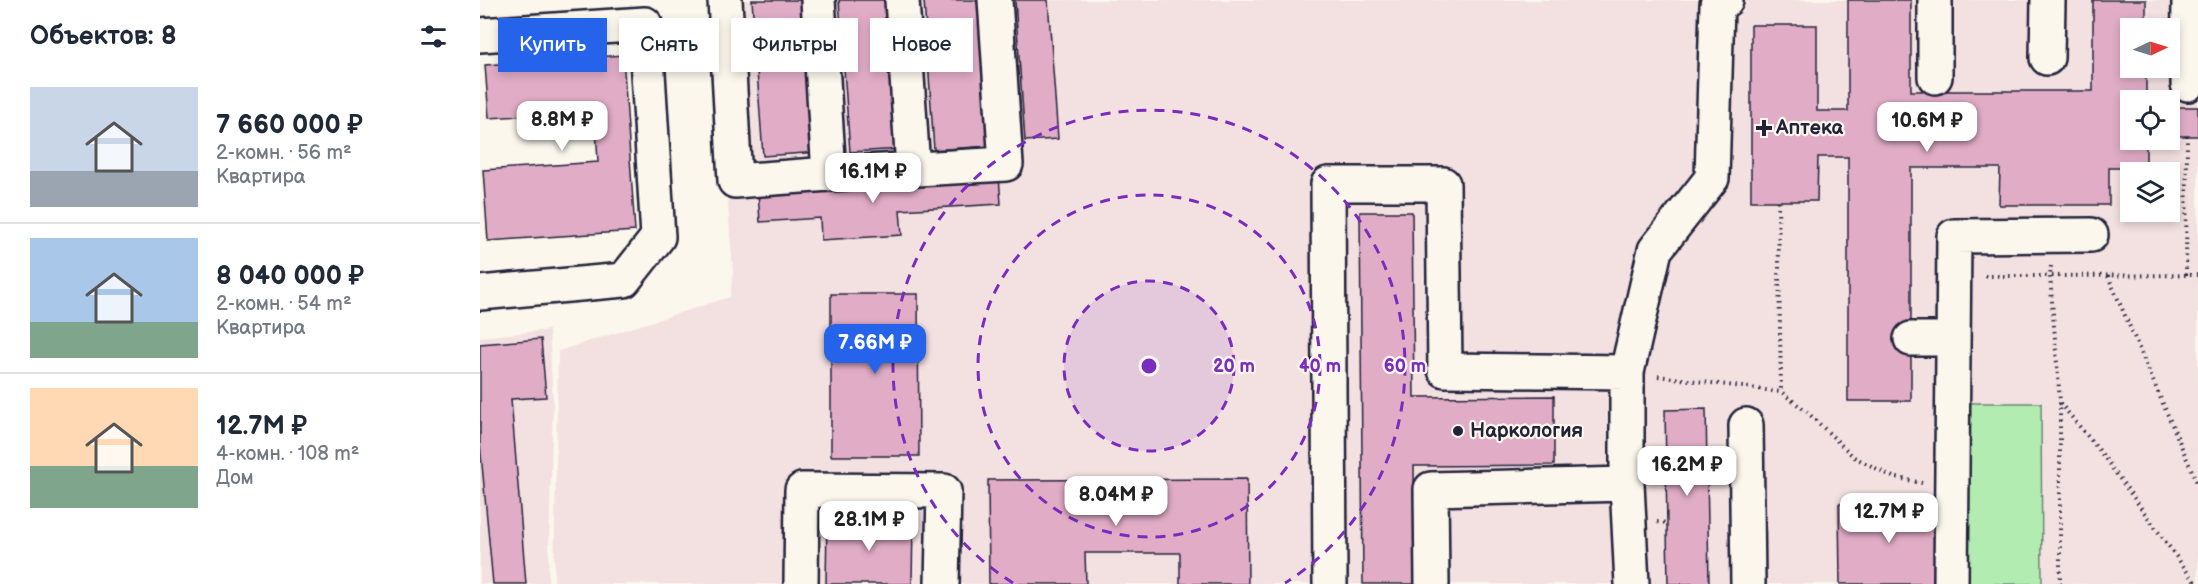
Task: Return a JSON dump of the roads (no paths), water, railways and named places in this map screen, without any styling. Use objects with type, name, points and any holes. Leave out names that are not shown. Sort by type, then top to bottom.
[{"type":"lane","points":[[725,0],[735,181],[1006,164],[995,0]]},
{"type":"lane","points":[[818,0],[829,174]]},
{"type":"lane","points":[[902,0],[913,169]]},
{"type":"lane","points":[[1632,584],[1627,484],[1627,372],[1655,250],[1712,178],[1717,5],[1726,0]]},
{"type":"lane","points":[[1935,0],[1935,77]]},
{"type":"lane","points":[[2047,58],[2048,0]]},
{"type":"lane","points":[[2188,84],[2189,0]]},
{"type":"lane","points":[[480,35],[645,24],[658,237],[624,280],[480,293]]},
{"type":"lane","points":[[1329,584],[1328,184],[1443,184],[1445,370],[1627,372]]},
{"type":"lane","points":[[1951,584],[1954,236],[2091,235]]},
{"type":"lane","points":[[1911,339],[1953,339]]},
{"type":"lane","points":[[1746,425],[1748,584]]},
{"type":"lane","points":[[1431,584],[1431,489],[1627,484]]},
{"type":"lane","points":[[801,584],[802,490],[944,491],[942,584]]},
{"type":"place","name":"Аптека","points":[[1764,128]]},
{"type":"place","name":"Наркология","points":[[1458,431]]}]
